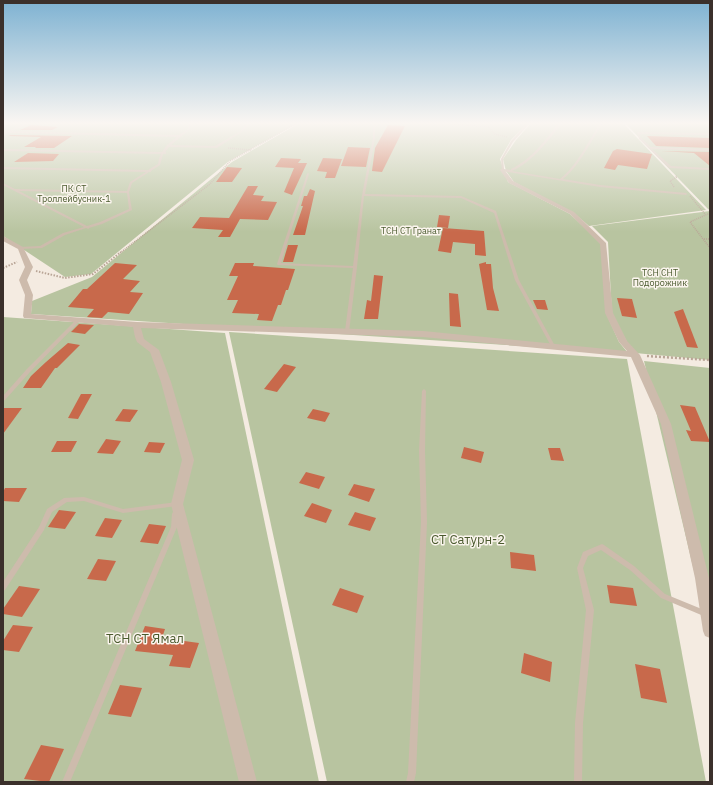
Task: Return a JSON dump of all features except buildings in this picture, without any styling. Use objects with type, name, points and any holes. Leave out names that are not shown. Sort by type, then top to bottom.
[{"type":"street","points":[[507,170],[511,182],[572,213],[604,243],[609,313],[623,342],[635,355],[666,424],[702,578],[706,614],[710,632]]},
{"type":"street","points":[[3,238],[21,248],[27,262],[23,280],[29,295],[27,316],[136,325],[423,334],[635,355]]},
{"type":"street","points":[[136,325],[137,335],[142,344],[154,350],[166,382],[188,460],[177,504],[248,782]]},
{"type":"lane","points":[[21,248],[41,248],[64,234],[88,228],[131,209],[128,192],[131,182],[150,171],[158,164],[159,159]]},
{"type":"lane","points":[[347,331],[363,195],[370,159]]},
{"type":"lane","points":[[502,159],[507,170]]},
{"type":"lane","points":[[507,170],[517,169],[529,159]]},
{"type":"lane","points":[[560,180],[564,178],[579,159]]},
{"type":"lane","points":[[661,159],[670,167],[710,169]]},
{"type":"lane","points":[[3,168],[150,171]]},
{"type":"lane","points":[[507,170],[560,180],[617,188],[686,194]]},
{"type":"lane","points":[[308,174],[278,264],[355,267]]},
{"type":"lane","points":[[3,184],[88,228]]},
{"type":"lane","points":[[16,190],[128,192]]},
{"type":"lane","points":[[363,195],[461,197],[495,212],[517,280],[553,346]]},
{"type":"lane","points":[[3,399],[28,371],[78,321]]},
{"type":"lane","points":[[410,782],[412,773],[424,522],[422,451],[424,391]]},
{"type":"lane","points":[[3,588],[42,528],[49,511],[66,500],[84,499],[123,510],[177,504],[174,527],[66,782]]},
{"type":"lane","points":[[578,782],[579,723],[590,610],[580,568],[585,554],[602,547],[632,568],[663,596],[706,614]]},
{"type":"path","points":[[3,268],[27,262],[39,273],[65,278],[93,274],[177,211],[210,184],[230,162],[236,159]]},
{"type":"path","points":[[670,167],[676,177],[670,181],[674,187],[693,197],[705,214]]},
{"type":"path","points":[[710,213],[690,222],[710,248]]},
{"type":"path","points":[[704,239],[710,239]]},
{"type":"path","points":[[635,355],[710,360]]},
{"type":"green space","name":"ПК СТ Троллейбусник-1","points":[[3,159],[233,159],[91,274],[65,277],[3,236]]},
{"type":"green space","name":"ТСН СТ Гранат","points":[[238,159],[500,159],[508,182],[570,214],[601,243],[606,313],[619,342],[628,353],[31,314],[32,301],[92,277]]},
{"type":"green space","points":[[503,159],[657,159],[706,210],[589,226],[575,214],[514,182],[506,171]]},
{"type":"green space","points":[[659,159],[710,159],[710,210]]},
{"type":"green space","name":"ТСН СНТ Подорожник","points":[[710,211],[710,360],[635,353],[627,342],[612,314],[608,242],[592,226]]},
{"type":"green space","name":"ТСН СТ Ямал","points":[[3,317],[225,333],[319,782],[3,782]]},
{"type":"green space","name":"СТ Сатурн-2","points":[[229,332],[627,359],[706,782],[327,782]]},
{"type":"green space","points":[[644,361],[710,368],[710,638]]}]
